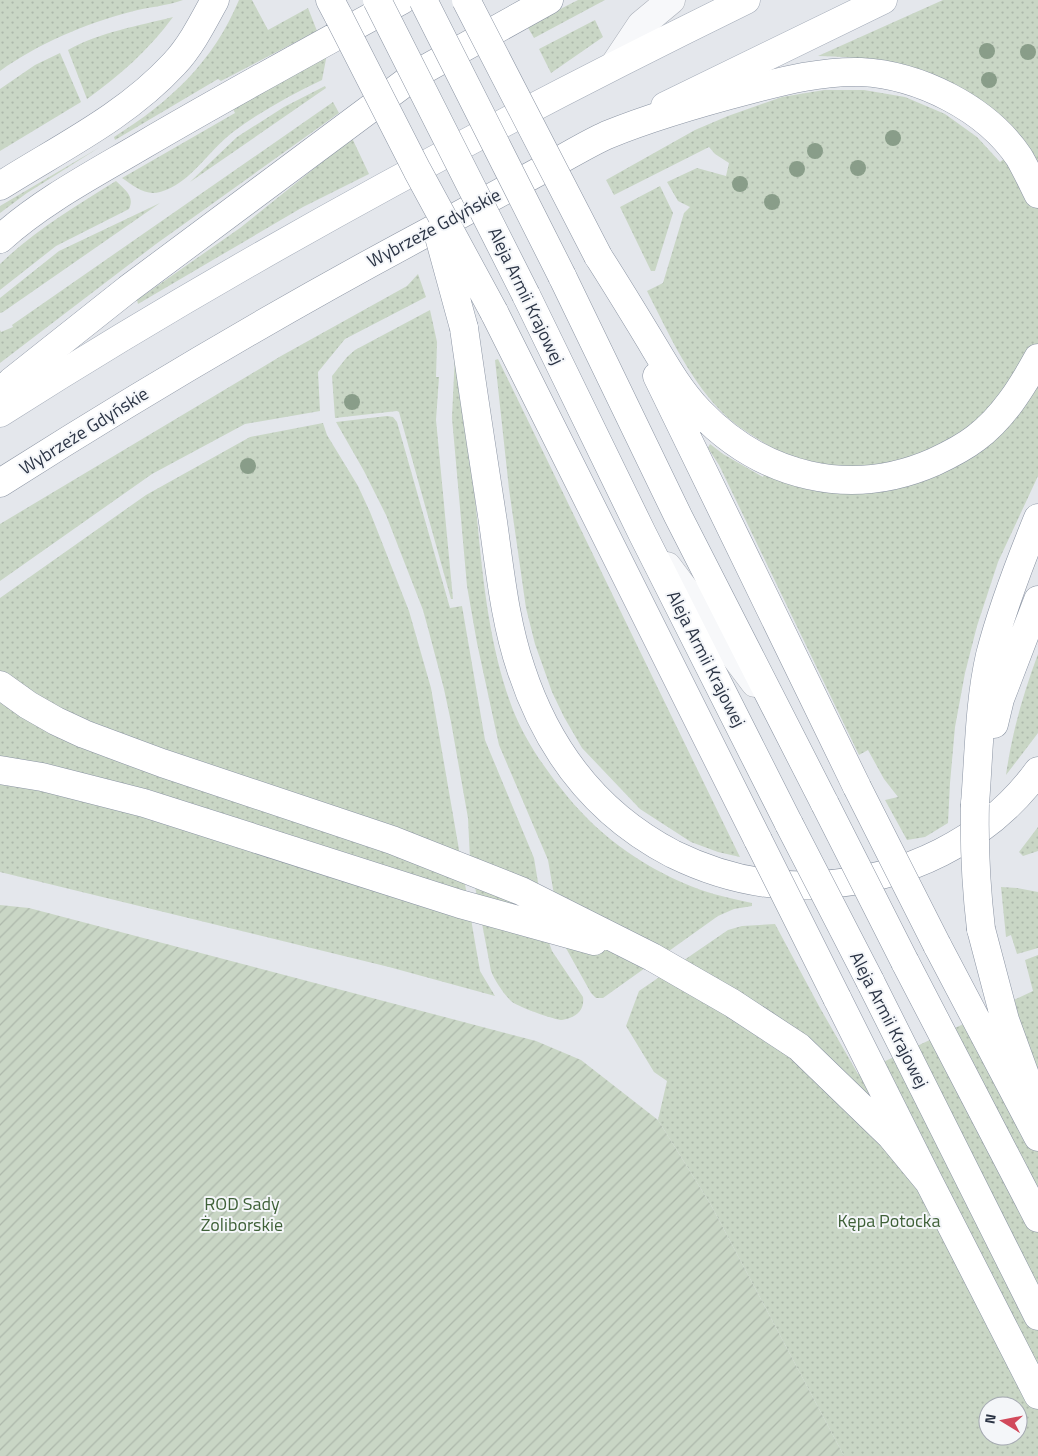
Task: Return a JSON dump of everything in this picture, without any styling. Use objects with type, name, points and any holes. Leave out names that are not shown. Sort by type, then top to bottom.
[{"type":"main road","points":[[0,186],[83,137],[134,101],[175,63],[192,40],[215,0]]},
{"type":"main road","points":[[330,0],[417,170],[494,312],[928,1182],[1038,1395]]},
{"type":"main road","name":"Aleja Armii Krajowej","points":[[377,0],[526,295],[642,533],[1038,1316]]},
{"type":"main road","points":[[0,239],[14,226],[52,199],[126,155],[243,87],[402,0]]},
{"type":"main road","points":[[423,0],[562,276],[678,516],[905,962],[1038,1218]]},
{"type":"main road","points":[[466,0],[598,256],[937,945],[1038,1137]]},
{"type":"main road","points":[[0,393],[12,381],[128,289],[418,73],[549,0]]},
{"type":"main road","points":[[0,413],[128,334],[294,237],[482,133],[615,64],[746,0]]},
{"type":"main road","name":"Wybrzeże Gdyńskie","points":[[0,483],[160,384],[343,278],[605,136],[883,0]]},
{"type":"main road","points":[[605,136],[709,100],[793,78],[823,73],[860,72],[912,81],[938,91],[985,121],[1018,156],[1038,194]]},
{"type":"main road","points":[[417,170],[445,254],[464,328],[505,600],[521,669],[536,708],[550,737],[573,772],[594,797],[626,825],[653,844],[715,872],[744,880],[768,883],[792,885],[834,884],[873,878],[938,854],[974,833],[1008,805],[1038,771]]},
{"type":"main road","points":[[598,256],[675,382],[699,411],[740,446],[782,468],[804,475],[848,481],[870,480],[918,469],[955,452],[977,438],[1004,412],[1022,387],[1038,358]]},
{"type":"main road","points":[[1038,518],[1020,560],[1002,611],[990,656],[983,702],[974,843],[981,930],[1005,1020],[1038,1110]]},
{"type":"main road","points":[[975,804],[1000,699],[1038,600]]},
{"type":"main road","points":[[0,685],[35,709],[84,734],[162,763],[392,840],[521,890],[652,957],[732,1003],[799,1047],[891,1136],[928,1182]]},
{"type":"main road","points":[[0,770],[42,777],[144,803],[460,904],[652,957]]},
{"type":"lane","points":[[615,64],[641,25],[671,0]]},
{"type":"lane","points":[[678,516],[742,732]]},
{"type":"lane","points":[[642,533],[780,716]]},
{"type":"green space","points":[[0,0],[183,0],[96,22],[46,43],[0,71]]},
{"type":"green space","points":[[239,0],[252,0],[268,30],[308,8],[317,31],[221,81],[218,79],[115,140],[114,137],[154,110],[188,79],[216,43]]},
{"type":"green space","points":[[578,0],[605,0],[534,38],[527,26]]},
{"type":"green space","points":[[943,0],[1038,0],[1038,476],[998,562],[977,626],[965,673],[955,727],[948,823],[925,837],[907,840],[885,800],[898,797],[884,779],[868,750],[859,755],[719,465],[708,448],[710,444],[723,454],[763,477],[772,448],[727,417],[702,389],[682,358],[647,291],[663,283],[684,213],[690,207],[678,201],[667,182],[697,168],[726,176],[729,163],[715,154],[709,147],[614,195],[606,180],[695,130],[728,116],[782,97],[824,90],[864,90],[905,97],[945,114],[977,137],[1000,162],[1025,143],[987,107],[960,87],[926,73],[896,64],[850,57],[818,56]]},
{"type":"green space","points":[[173,17],[133,61],[87,99],[68,50],[106,34]]},
{"type":"green space","points":[[595,20],[603,37],[551,73],[539,49]]},
{"type":"green space","points":[[60,53],[81,102],[0,151],[0,89],[35,65]]},
{"type":"green space","points":[[327,54],[322,80],[276,104],[244,124],[224,139],[190,174],[171,188],[149,193],[140,190],[122,178],[235,113],[232,107]]},
{"type":"green space","points":[[325,86],[326,88],[190,182],[237,137],[284,107]]},
{"type":"green space","points":[[333,102],[339,113],[156,244],[0,363],[0,330],[1,332],[13,327],[12,325]]},
{"type":"green space","points":[[352,138],[369,174],[303,207],[138,304],[137,300],[240,228]]},
{"type":"green space","points":[[100,147],[27,193],[0,213],[0,206]]},
{"type":"green space","points":[[116,181],[126,190],[130,197],[131,204],[129,209],[56,246],[0,290],[0,264],[42,229]]},
{"type":"green space","points":[[660,186],[673,213],[655,271],[651,271],[620,207]]},
{"type":"green space","points":[[160,203],[0,313],[0,298],[59,251]]},
{"type":"green space","points":[[418,274],[426,297],[345,339],[318,372],[320,411],[245,424],[152,474],[0,581],[0,524],[281,356],[407,286]]},
{"type":"green space","points":[[430,310],[437,342],[436,377],[439,377],[436,420],[453,599],[451,599],[399,412],[335,418],[332,376],[347,357],[355,350]]},
{"type":"green space","points":[[455,353],[467,420],[480,552],[490,621],[505,688],[524,733],[544,765],[567,796],[611,840],[645,863],[682,882],[714,894],[752,903],[752,906],[734,909],[718,916],[603,998],[596,998],[591,993],[562,941],[548,860],[499,745],[467,586],[452,418]]},
{"type":"green space","points":[[498,359],[740,857],[718,852],[691,842],[640,809],[582,748],[564,717],[552,692],[535,644],[526,608],[509,489],[495,360]]},
{"type":"green space","points":[[387,416],[393,417],[397,422],[450,608],[462,606],[485,740],[534,858],[547,937],[552,951],[583,997],[581,1010],[575,1016],[567,1019],[551,1018],[514,1003],[502,991],[491,971],[470,860],[468,818],[451,722],[423,610],[386,515],[336,422]]},
{"type":"green space","points":[[323,423],[327,435],[358,486],[370,512],[409,611],[431,688],[480,971],[495,996],[389,967],[0,872],[0,598],[146,495],[250,437]]},
{"type":"green space","points":[[1038,654],[1038,733],[1006,775],[1011,744]]},
{"type":"green space","points":[[1038,827],[1038,851],[1023,856],[1019,852]]},
{"type":"green space","points":[[1001,887],[1038,892],[1038,948],[1017,954],[1011,935],[1006,937]]},
{"type":"green space","name":"ROD Sady Żoliborskie","points":[[0,905],[29,908],[536,1041],[581,1060],[658,1120],[711,1205],[844,1456],[0,1456]]},
{"type":"green space","name":"Kępa Potocka","points":[[775,924],[858,1074],[1033,991],[1025,960],[1038,955],[1038,1456],[844,1456],[711,1205],[658,1120],[667,1081],[654,1072],[626,1026],[639,991],[728,930],[742,926]]}]
